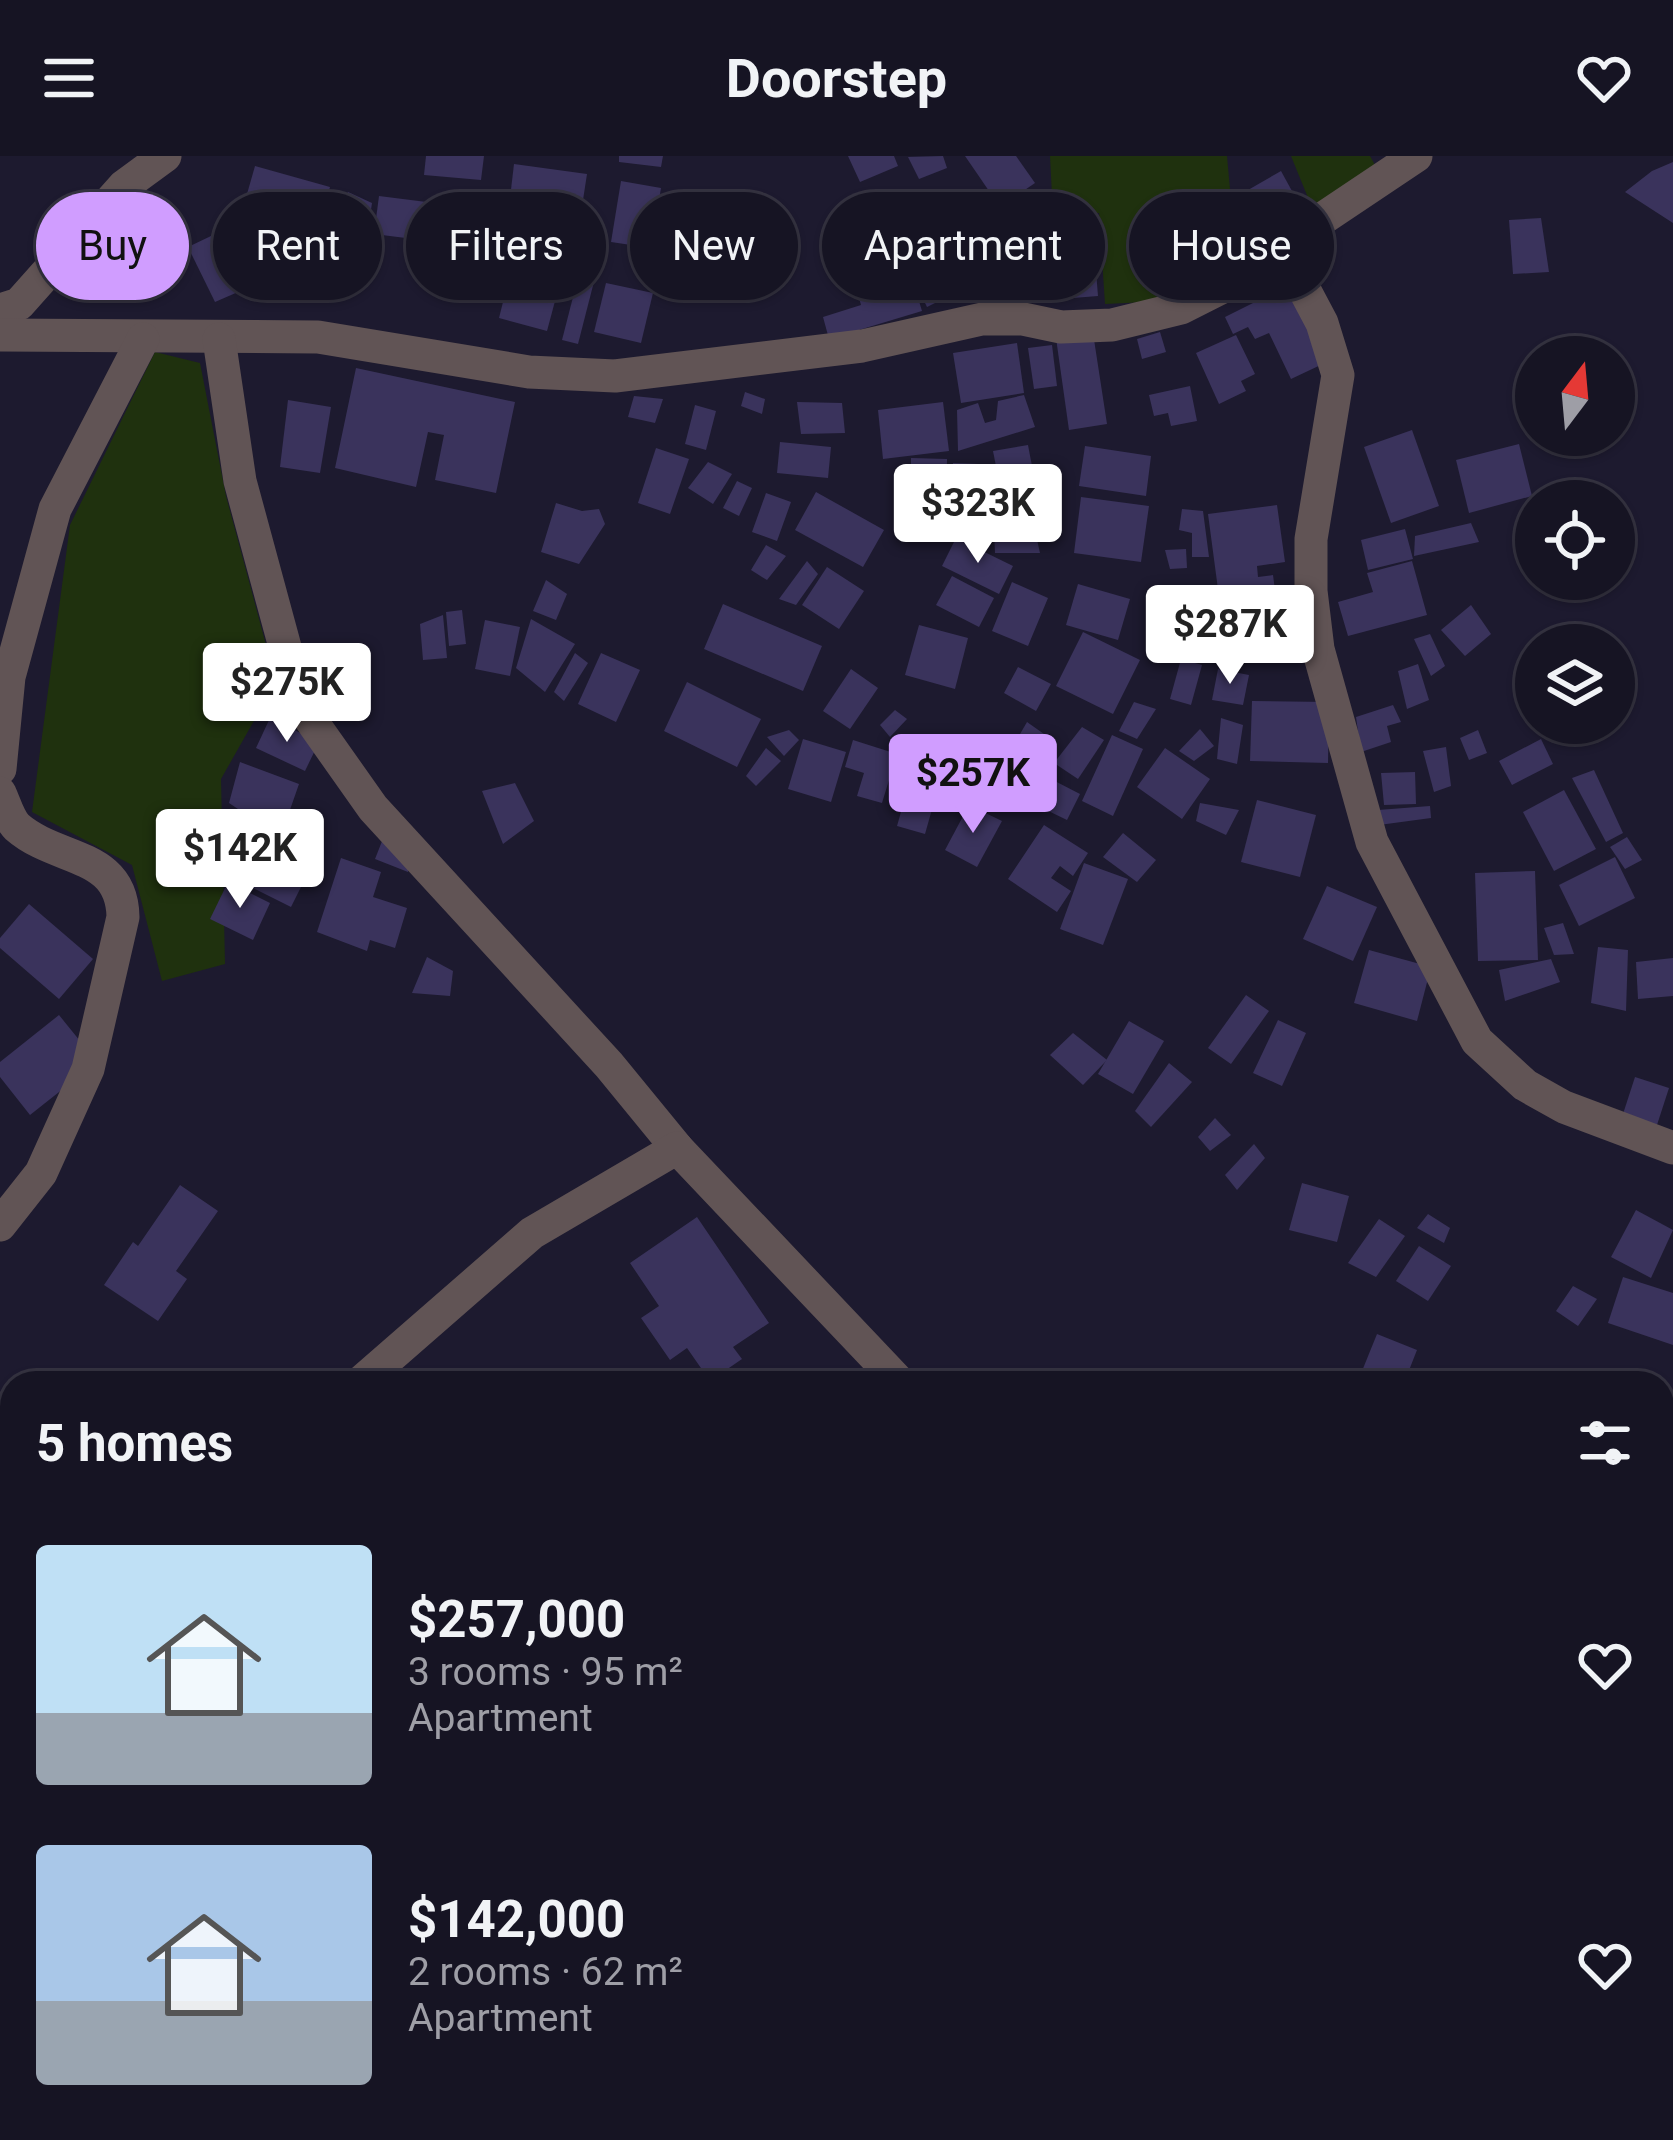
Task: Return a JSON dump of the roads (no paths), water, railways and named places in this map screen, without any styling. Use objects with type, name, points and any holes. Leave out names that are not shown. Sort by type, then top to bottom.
[{"type":"street","points":[[0,310],[19,304],[124,186],[165,156]]},
{"type":"street","points":[[1334,211],[1416,156]]},
{"type":"street","points":[[0,335],[318,337],[529,372],[615,376],[862,346],[982,319],[1023,319],[1061,327],[1112,325],[1197,300]]},
{"type":"street","points":[[1310,300],[1338,375],[1311,539],[1311,591],[1318,649],[1372,842],[1477,1041],[1525,1085],[1564,1107],[1673,1148]]},
{"type":"street","points":[[0,769],[9,677],[55,509],[143,339]]},
{"type":"street","points":[[219,339],[240,481],[301,706],[373,808],[608,1065],[677,1148],[889,1371]]},
{"type":"street","points":[[0,793],[14,825],[60,852],[103,868],[123,894],[123,917],[88,1069],[40,1173],[0,1225]]},
{"type":"street","points":[[374,1371],[532,1233],[677,1148]]}]
